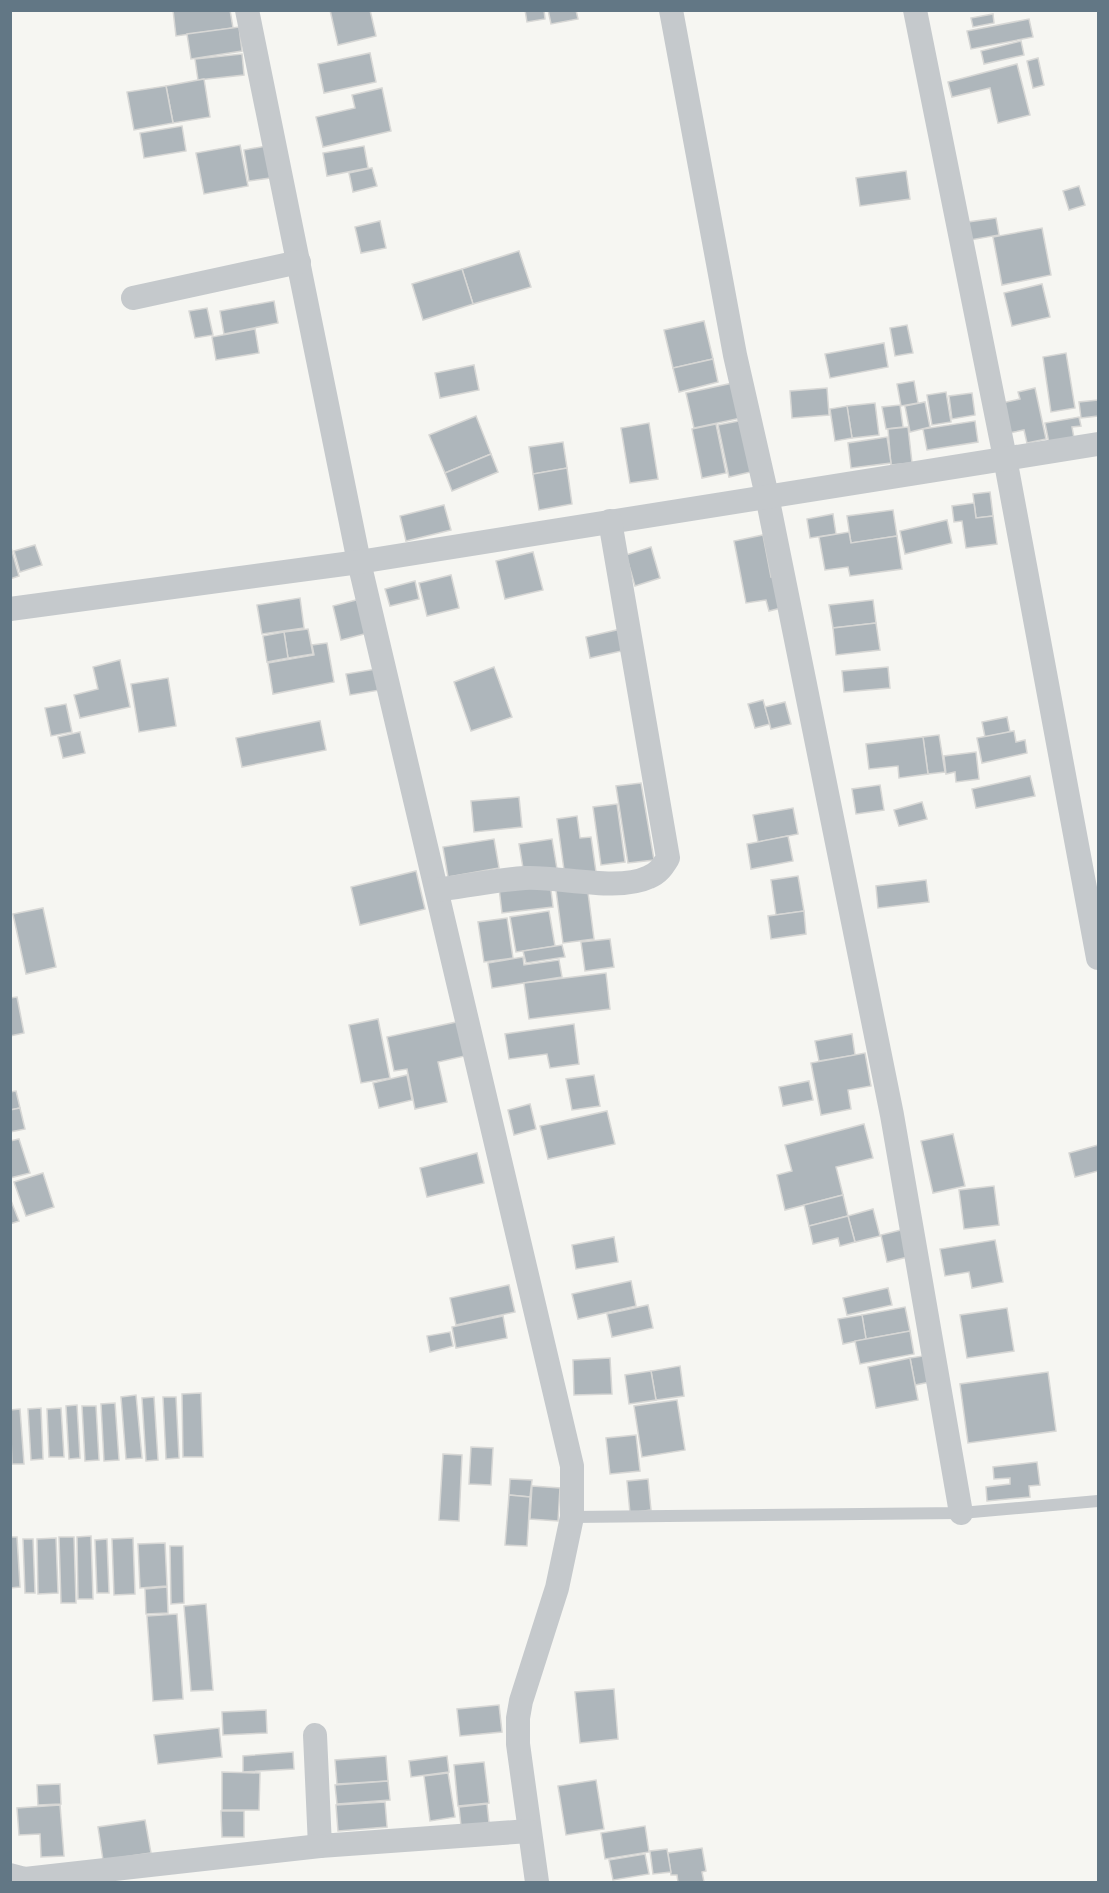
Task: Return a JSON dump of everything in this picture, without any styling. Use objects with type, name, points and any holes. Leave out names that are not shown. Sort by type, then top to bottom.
[{"type":"street","points":[[247,10],[359,562],[572,1466],[572,1517],[556,1588],[521,1701],[518,1718],[518,1744],[537,1882]]},
{"type":"street","points":[[671,10],[735,355],[767,496],[892,1115],[961,1513]]},
{"type":"street","points":[[915,10],[1005,458],[1098,958]]},
{"type":"street","points":[[133,298],[299,262]]},
{"type":"street","points":[[10,609],[359,562],[1098,444]]},
{"type":"street","points":[[437,890],[526,878],[570,882],[631,882],[649,878],[660,870],[669,858],[610,521]]},
{"type":"street","points":[[315,1736],[320,1846]]},
{"type":"street","points":[[10,1875],[25,1879],[320,1846],[529,1831]]},
{"type":"lane","points":[[572,1517],[961,1513],[1098,1501]]},
{"type":"building","points":[[173,10],[230,10],[233,28],[176,36]]},
{"type":"building","points":[[330,10],[370,10],[376,36],[338,45]]},
{"type":"building","points":[[525,10],[544,10],[545,19],[527,22]]},
{"type":"building","points":[[548,10],[576,10],[578,19],[551,24]]},
{"type":"building","points":[[993,14],[994,23],[973,27],[971,18]]},
{"type":"building","points":[[1029,19],[1033,37],[971,49],[967,31]]},
{"type":"building","points":[[239,27],[242,51],[191,59],[187,34]]},
{"type":"building","points":[[1021,41],[1024,55],[984,64],[981,51]]},
{"type":"building","points":[[370,53],[376,82],[324,93],[318,64]]},
{"type":"building","points":[[242,54],[244,75],[198,80],[195,59]]},
{"type":"building","points":[[1038,58],[1044,85],[1033,88],[1027,61]]},
{"type":"building","points":[[1017,64],[1030,115],[998,123],[990,88],[952,97],[948,82]]},
{"type":"building","points":[[204,79],[210,117],[173,123],[166,86]]},
{"type":"building","points":[[166,86],[173,123],[134,130],[127,92]]},
{"type":"building","points":[[382,88],[391,131],[323,147],[316,117],[355,108],[352,95]]},
{"type":"building","points":[[182,126],[186,151],[144,158],[140,133]]},
{"type":"building","points":[[240,145],[248,186],[204,194],[196,153]]},
{"type":"building","points":[[272,145],[277,177],[249,181],[244,150]]},
{"type":"building","points":[[364,146],[368,168],[327,176],[323,153]]},
{"type":"building","points":[[372,168],[377,186],[353,192],[349,173]]},
{"type":"building","points":[[906,171],[910,199],[860,206],[856,178]]},
{"type":"building","points":[[1079,186],[1085,205],[1069,210],[1063,191]]},
{"type":"building","points":[[996,218],[999,235],[970,240],[968,222]]},
{"type":"building","points":[[380,221],[386,248],[361,253],[355,227]]},
{"type":"building","points":[[1042,228],[1051,275],[1002,285],[993,237]]},
{"type":"building","points":[[519,251],[531,287],[473,304],[462,269]]},
{"type":"building","points":[[462,269],[473,304],[423,320],[412,284]]},
{"type":"building","points":[[1042,284],[1050,317],[1012,326],[1004,293]]},
{"type":"building","points":[[274,301],[278,323],[224,334],[220,311]]},
{"type":"building","points":[[207,308],[213,335],[195,338],[189,311]]},
{"type":"building","points":[[704,321],[713,359],[673,368],[664,330]]},
{"type":"building","points":[[907,325],[913,353],[895,356],[890,328]]},
{"type":"building","points":[[255,329],[259,353],[216,360],[212,337]]},
{"type":"building","points":[[884,343],[888,367],[830,378],[825,354]]},
{"type":"building","points":[[1066,353],[1075,408],[1051,412],[1043,357]]},
{"type":"building","points":[[713,359],[718,382],[679,392],[673,368]]},
{"type":"building","points":[[474,365],[479,390],[440,398],[435,373]]},
{"type":"building","points":[[914,381],[918,403],[901,406],[897,384]]},
{"type":"building","points":[[733,383],[741,418],[694,428],[686,393]]},
{"type":"building","points":[[827,388],[829,415],[792,418],[790,391]]},
{"type":"building","points":[[1035,388],[1046,439],[1027,443],[1024,430],[1004,434],[997,404],[1020,399],[1018,392]]},
{"type":"building","points":[[946,392],[951,422],[932,425],[927,395]]},
{"type":"building","points":[[972,393],[975,415],[952,419],[949,396]]},
{"type":"building","points":[[1098,400],[1098,416],[1081,418],[1079,402]]},
{"type":"building","points":[[925,402],[930,427],[910,432],[905,406]]},
{"type":"building","points":[[875,403],[879,435],[852,438],[847,406]]},
{"type":"building","points":[[900,405],[903,427],[886,429],[882,407]]},
{"type":"building","points":[[847,406],[852,438],[835,441],[830,409]]},
{"type":"building","points":[[476,416],[491,454],[445,473],[429,435]]},
{"type":"building","points":[[1079,417],[1081,426],[1072,427],[1074,438],[1049,443],[1045,423]]},
{"type":"building","points":[[749,419],[759,470],[729,477],[718,425]]},
{"type":"building","points":[[975,421],[978,442],[927,450],[923,429]]},
{"type":"building","points":[[649,423],[658,479],[630,483],[621,428]]},
{"type":"building","points":[[716,424],[726,473],[702,478],[692,429]]},
{"type":"building","points":[[908,427],[912,463],[891,465],[888,429]]},
{"type":"building","points":[[887,437],[891,463],[851,468],[848,443]]},
{"type":"building","points":[[563,442],[567,468],[533,474],[529,447]]},
{"type":"building","points":[[491,454],[498,472],[452,491],[445,473]]},
{"type":"building","points":[[567,468],[572,504],[539,510],[533,474]]},
{"type":"building","points":[[990,492],[993,516],[976,518],[973,494]]},
{"type":"building","points":[[974,503],[976,518],[993,516],[997,544],[966,548],[962,521],[954,522],[952,506]]},
{"type":"building","points":[[444,505],[451,530],[406,541],[400,516]]},
{"type":"building","points":[[893,510],[897,536],[851,543],[847,516]]},
{"type":"building","points":[[833,514],[836,534],[810,538],[807,519]]},
{"type":"building","points":[[947,520],[952,543],[905,554],[900,531]]},
{"type":"building","points":[[849,532],[851,543],[897,536],[902,569],[850,576],[848,567],[825,570],[819,537]]},
{"type":"building","points":[[763,535],[771,577],[779,575],[785,607],[769,611],[766,600],[746,603],[734,541]]},
{"type":"building","points":[[10,544],[19,576],[10,579]]},
{"type":"building","points":[[35,545],[42,565],[20,572],[14,551]]},
{"type":"building","points":[[651,547],[660,578],[635,586],[626,555]]},
{"type":"building","points":[[533,552],[543,590],[505,599],[496,561]]},
{"type":"building","points":[[451,575],[459,608],[427,616],[419,583]]},
{"type":"building","points":[[415,581],[419,599],[390,606],[385,589]]},
{"type":"building","points":[[300,598],[304,628],[262,634],[257,605]]},
{"type":"building","points":[[360,599],[368,633],[341,640],[333,606]]},
{"type":"building","points":[[873,600],[876,623],[833,628],[829,605]]},
{"type":"building","points":[[876,623],[880,650],[836,655],[833,628]]},
{"type":"building","points":[[308,629],[313,654],[288,658],[284,632]]},
{"type":"building","points":[[621,629],[626,650],[590,658],[586,637]]},
{"type":"building","points":[[284,632],[288,658],[267,662],[263,636]]},
{"type":"building","points":[[327,643],[334,682],[273,694],[268,663],[314,655],[312,645]]},
{"type":"building","points":[[120,660],[130,707],[80,718],[74,695],[98,689],[93,667]]},
{"type":"building","points":[[494,667],[512,717],[471,731],[454,682]]},
{"type":"building","points":[[888,667],[890,688],[844,692],[842,671]]},
{"type":"building","points":[[382,668],[386,689],[350,695],[346,674]]},
{"type":"building","points":[[168,678],[176,726],[139,732],[131,684]]},
{"type":"building","points":[[763,700],[770,724],[755,728],[748,704]]},
{"type":"building","points":[[785,702],[791,724],[771,729],[765,707]]},
{"type":"building","points":[[66,704],[72,732],[51,736],[45,708]]},
{"type":"building","points":[[1007,717],[1010,732],[985,737],[982,722]]},
{"type":"building","points":[[320,721],[326,750],[242,767],[236,738]]},
{"type":"building","points":[[1014,731],[1016,742],[1025,740],[1027,753],[982,763],[977,738]]},
{"type":"building","points":[[80,732],[85,753],[63,758],[58,737]]},
{"type":"building","points":[[939,735],[945,772],[928,774],[923,737]]},
{"type":"building","points":[[923,737],[928,774],[899,778],[898,766],[869,769],[866,744]]},
{"type":"building","points":[[976,752],[979,779],[956,782],[955,772],[946,774],[944,756]]},
{"type":"building","points":[[1030,776],[1035,796],[976,808],[972,789]]},
{"type":"building","points":[[641,783],[654,860],[628,863],[616,786]]},
{"type":"building","points":[[880,785],[884,810],[856,814],[852,789]]},
{"type":"building","points":[[519,797],[522,827],[474,832],[471,801]]},
{"type":"building","points":[[922,802],[927,819],[899,826],[894,810]]},
{"type":"building","points":[[617,804],[625,862],[601,865],[593,807]]},
{"type":"building","points":[[793,808],[798,834],[758,842],[753,815]]},
{"type":"building","points":[[577,816],[580,838],[591,837],[596,872],[565,877],[557,819]]},
{"type":"building","points":[[788,836],[793,861],[751,869],[747,844]]},
{"type":"building","points":[[494,839],[499,868],[448,877],[443,847]]},
{"type":"building","points":[[552,839],[557,869],[524,874],[519,844]]},
{"type":"building","points":[[416,871],[425,909],[360,925],[351,887]]},
{"type":"building","points":[[798,876],[804,911],[776,915],[771,880]]},
{"type":"building","points":[[926,880],[929,902],[878,908],[876,886]]},
{"type":"building","points":[[550,882],[553,907],[502,913],[499,888]]},
{"type":"building","points":[[587,885],[594,939],[563,943],[556,890]]},
{"type":"building","points":[[43,908],[56,967],[26,974],[13,914]]},
{"type":"building","points":[[549,911],[555,946],[516,952],[510,917]]},
{"type":"building","points":[[804,911],[806,934],[771,939],[768,916]]},
{"type":"building","points":[[507,918],[513,958],[484,962],[478,922]]},
{"type":"building","points":[[610,939],[614,967],[585,971],[581,942]]},
{"type":"building","points":[[562,945],[565,957],[526,963],[523,951]]},
{"type":"building","points":[[523,957],[524,965],[559,960],[562,977],[492,988],[488,963]]},
{"type":"building","points":[[606,973],[610,1009],[529,1019],[524,983]]},
{"type":"building","points":[[17,997],[24,1033],[10,1036],[10,998]]},
{"type":"building","points":[[378,1019],[390,1078],[361,1083],[349,1025]]},
{"type":"building","points":[[461,1021],[469,1055],[438,1062],[447,1102],[415,1109],[407,1069],[394,1071],[387,1037]]},
{"type":"building","points":[[574,1024],[579,1064],[550,1068],[547,1054],[509,1059],[505,1034]]},
{"type":"building","points":[[852,1034],[855,1055],[819,1061],[815,1041]]},
{"type":"building","points":[[865,1053],[871,1086],[848,1090],[851,1109],[821,1115],[811,1063]]},
{"type":"building","points":[[407,1075],[412,1100],[379,1108],[373,1083]]},
{"type":"building","points":[[594,1075],[600,1106],[572,1110],[566,1079]]},
{"type":"building","points":[[809,1081],[813,1100],[783,1106],[779,1087]]},
{"type":"building","points":[[16,1091],[20,1108],[10,1110],[10,1092]]},
{"type":"building","points":[[530,1104],[536,1129],[514,1135],[508,1110]]},
{"type":"building","points":[[20,1108],[25,1129],[10,1132],[10,1110]]},
{"type":"building","points":[[607,1111],[615,1144],[548,1159],[540,1126]]},
{"type":"building","points":[[864,1124],[873,1158],[836,1167],[843,1195],[785,1210],[777,1175],[792,1171],[785,1145]]},
{"type":"building","points":[[953,1134],[965,1186],[933,1193],[921,1141]]},
{"type":"building","points":[[19,1139],[30,1173],[10,1178],[10,1141]]},
{"type":"building","points":[[1098,1145],[1098,1171],[1075,1177],[1069,1153]]},
{"type":"building","points":[[477,1153],[484,1183],[427,1197],[420,1168]]},
{"type":"building","points":[[43,1173],[54,1207],[26,1216],[14,1182]]},
{"type":"building","points":[[994,1186],[999,1225],[964,1229],[959,1190]]},
{"type":"building","points":[[843,1195],[848,1216],[809,1226],[804,1205]]},
{"type":"building","points":[[10,1198],[19,1221],[10,1224]]},
{"type":"building","points":[[873,1209],[880,1236],[855,1242],[848,1216]]},
{"type":"building","points":[[848,1216],[855,1242],[840,1246],[838,1238],[813,1244],[809,1226]]},
{"type":"building","points":[[905,1229],[912,1256],[887,1262],[881,1235]]},
{"type":"building","points":[[614,1237],[618,1262],[576,1269],[572,1245]]},
{"type":"building","points":[[995,1240],[1003,1282],[972,1288],[969,1272],[945,1276],[940,1249]]},
{"type":"building","points":[[631,1281],[636,1306],[578,1319],[572,1294]]},
{"type":"building","points":[[509,1285],[515,1312],[456,1325],[450,1298]]},
{"type":"building","points":[[888,1288],[892,1305],[847,1315],[843,1298]]},
{"type":"building","points":[[648,1305],[653,1328],[612,1337],[607,1314]]},
{"type":"building","points":[[905,1307],[910,1331],[866,1339],[862,1315]]},
{"type":"building","points":[[1007,1308],[1014,1351],[967,1358],[960,1315]]},
{"type":"building","points":[[862,1315],[866,1339],[843,1344],[838,1319]]},
{"type":"building","points":[[503,1316],[507,1338],[456,1348],[452,1327]]},
{"type":"building","points":[[910,1331],[914,1354],[860,1364],[855,1341]]},
{"type":"building","points":[[450,1332],[453,1346],[430,1352],[427,1336]]},
{"type":"building","points":[[929,1355],[935,1381],[915,1385],[910,1358]]},
{"type":"building","points":[[610,1358],[612,1394],[574,1395],[573,1360]]},
{"type":"building","points":[[910,1358],[918,1400],[876,1408],[868,1367]]},
{"type":"building","points":[[680,1366],[684,1396],[656,1400],[651,1371]]},
{"type":"building","points":[[651,1371],[656,1400],[629,1404],[625,1375]]},
{"type":"building","points":[[1048,1372],[1056,1431],[968,1443],[960,1384]]},
{"type":"building","points":[[201,1393],[203,1457],[183,1457],[182,1394]]},
{"type":"building","points":[[136,1395],[142,1458],[126,1459],[121,1397]]},
{"type":"building","points":[[154,1397],[158,1460],[146,1461],[142,1398]]},
{"type":"building","points":[[163,1397],[176,1397],[179,1458],[166,1459]]},
{"type":"building","points":[[677,1400],[685,1450],[642,1457],[634,1406]]},
{"type":"building","points":[[115,1403],[119,1460],[104,1461],[101,1404]]},
{"type":"building","points":[[77,1405],[80,1458],[69,1459],[66,1406]]},
{"type":"building","points":[[82,1406],[96,1406],[99,1460],[85,1461]]},
{"type":"building","points":[[41,1408],[43,1459],[31,1460],[28,1409]]},
{"type":"building","points":[[61,1408],[64,1457],[49,1457],[47,1409]]},
{"type":"building","points":[[20,1409],[24,1464],[12,1464],[10,1410]]},
{"type":"building","points":[[636,1435],[640,1471],[610,1474],[606,1438]]},
{"type":"building","points":[[471,1447],[493,1448],[491,1485],[469,1484]]},
{"type":"building","points":[[443,1454],[462,1455],[459,1521],[439,1520]]},
{"type":"building","points":[[1037,1462],[1040,1485],[1029,1486],[1030,1497],[987,1501],[986,1487],[1010,1484],[1010,1478],[994,1479],[993,1467]]},
{"type":"building","points":[[510,1479],[532,1480],[530,1497],[509,1495]]},
{"type":"building","points":[[648,1479],[651,1510],[630,1513],[627,1481]]},
{"type":"building","points":[[532,1486],[560,1488],[558,1521],[530,1519]]},
{"type":"building","points":[[509,1495],[530,1497],[527,1546],[505,1545]]},
{"type":"building","points":[[91,1536],[93,1599],[78,1599],[77,1537]]},
{"type":"building","points":[[10,1537],[17,1537],[20,1587],[10,1588]]},
{"type":"building","points":[[59,1537],[74,1537],[76,1603],[61,1603]]},
{"type":"building","points":[[56,1538],[58,1593],[38,1594],[37,1539]]},
{"type":"building","points":[[133,1538],[135,1594],[114,1595],[112,1539]]},
{"type":"building","points":[[23,1539],[33,1539],[35,1593],[25,1593]]},
{"type":"building","points":[[107,1539],[109,1593],[97,1593],[95,1540]]},
{"type":"building","points":[[165,1543],[167,1586],[140,1588],[138,1544]]},
{"type":"building","points":[[170,1546],[183,1546],[184,1603],[171,1604]]},
{"type":"building","points":[[167,1587],[168,1613],[146,1614],[145,1589]]},
{"type":"building","points":[[206,1604],[213,1690],[191,1691],[184,1606]]},
{"type":"building","points":[[177,1614],[183,1699],[153,1701],[147,1616]]},
{"type":"building","points":[[614,1689],[618,1739],[580,1743],[575,1692]]},
{"type":"building","points":[[499,1705],[502,1732],[460,1736],[457,1709]]},
{"type":"building","points":[[266,1710],[267,1733],[223,1735],[222,1712]]},
{"type":"building","points":[[219,1728],[222,1757],[158,1764],[154,1735]]},
{"type":"building","points":[[293,1752],[294,1769],[243,1772],[243,1756]]},
{"type":"building","points":[[386,1756],[388,1781],[337,1784],[335,1760]]},
{"type":"building","points":[[447,1756],[449,1772],[411,1777],[409,1761]]},
{"type":"building","points":[[484,1762],[489,1803],[458,1806],[454,1765]]},
{"type":"building","points":[[222,1772],[260,1773],[259,1810],[222,1810]]},
{"type":"building","points":[[448,1773],[455,1817],[430,1821],[424,1776]]},
{"type":"building","points":[[596,1780],[604,1829],[566,1835],[558,1786]]},
{"type":"building","points":[[388,1781],[390,1800],[337,1804],[335,1785]]},
{"type":"building","points":[[60,1784],[61,1804],[38,1805],[37,1785]]},
{"type":"building","points":[[385,1802],[387,1827],[338,1831],[336,1805]]},
{"type":"building","points":[[487,1804],[489,1823],[461,1826],[459,1807]]},
{"type":"building","points":[[60,1805],[64,1856],[41,1857],[40,1834],[19,1835],[17,1808]]},
{"type":"building","points":[[221,1811],[244,1811],[244,1837],[222,1837]]},
{"type":"building","points":[[145,1820],[151,1853],[103,1860],[98,1827]]},
{"type":"building","points":[[645,1826],[649,1852],[605,1859],[601,1833]]},
{"type":"building","points":[[702,1848],[706,1871],[702,1872],[704,1882],[678,1882],[677,1875],[671,1875],[668,1853]]},
{"type":"building","points":[[667,1849],[671,1872],[653,1874],[650,1851]]},
{"type":"building","points":[[645,1854],[649,1874],[613,1880],[609,1860]]}]
